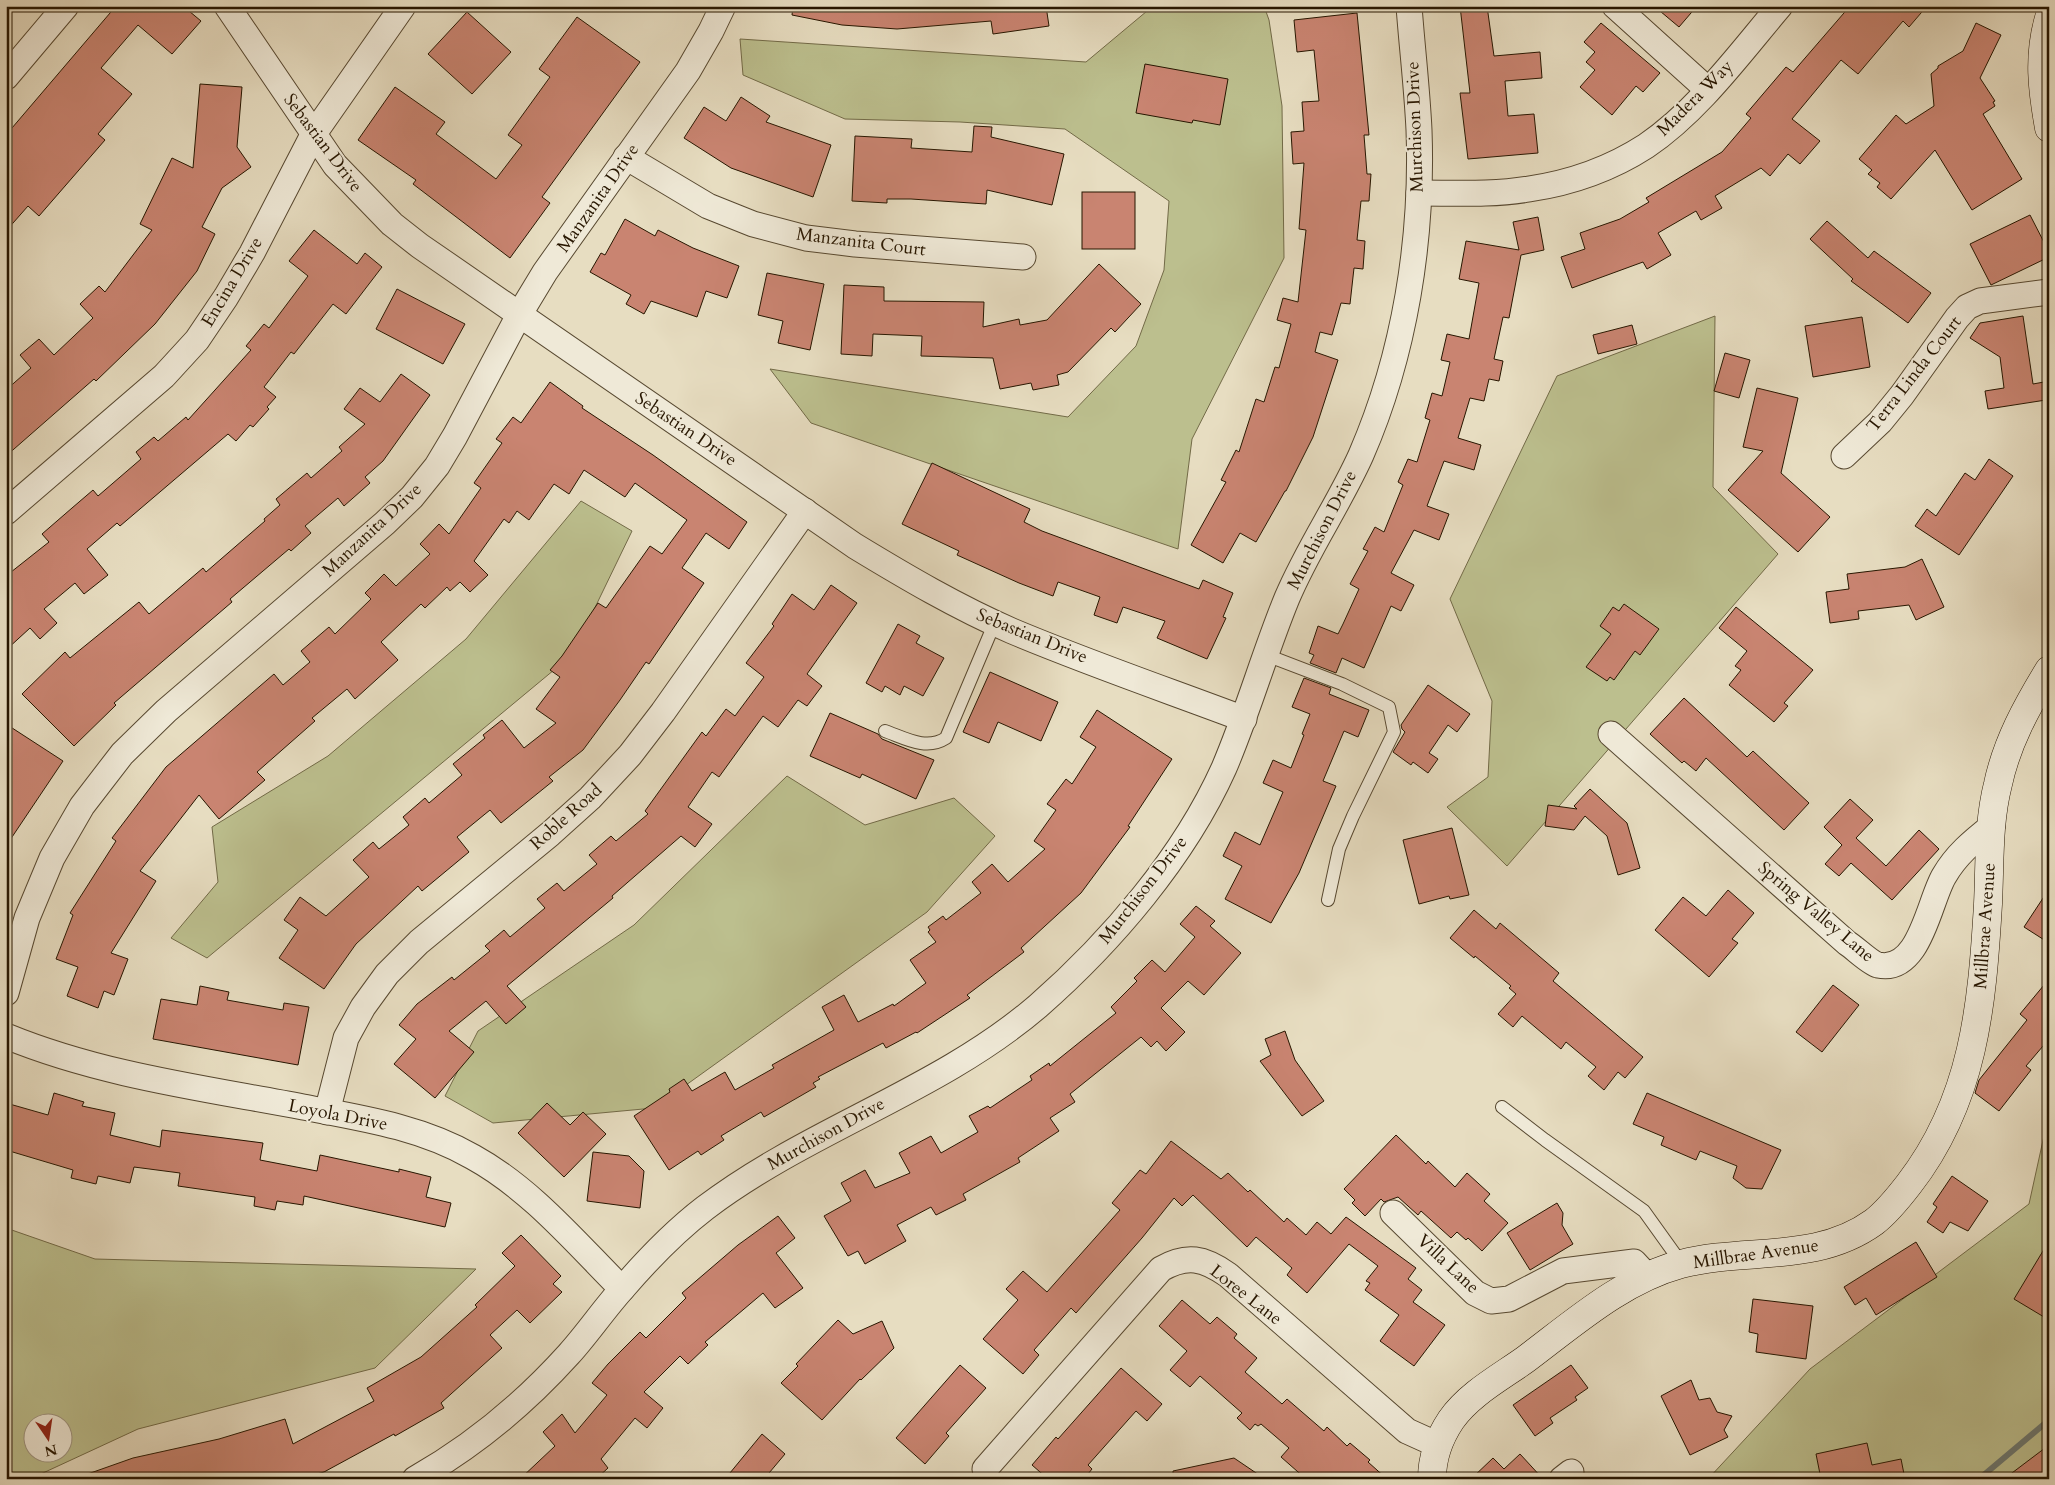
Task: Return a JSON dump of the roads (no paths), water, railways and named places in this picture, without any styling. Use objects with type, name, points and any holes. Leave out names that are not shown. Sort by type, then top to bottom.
[{"type":"street","points":[[6,77],[66,6]]},
{"type":"street","name":"Sebastian Drive","points":[[227,6],[335,165],[392,224],[519,314],[855,546],[907,578],[995,622],[1244,719]]},
{"type":"street","name":"Encina Drive","points":[[6,512],[164,376],[197,340],[226,297],[252,253],[313,135],[404,6]]},
{"type":"street","name":"Manzanita Drive","points":[[6,993],[27,918],[52,858],[82,806],[122,754],[166,711],[385,523],[412,497],[437,466],[455,436],[519,314],[545,272],[688,71],[723,6]]},
{"type":"street","name":"Murchison Drive","points":[[415,1479],[441,1464],[487,1432],[533,1392],[572,1351],[622,1289],[660,1249],[702,1211],[746,1179],[795,1150],[939,1073],[987,1044],[1034,1009],[1073,974],[1120,924],[1158,876],[1193,825],[1222,773],[1244,719],[1289,593],[1341,496],[1362,452],[1380,404],[1407,303],[1419,193],[1419,130],[1409,6]]},
{"type":"street","points":[[1615,6],[1708,90]]},
{"type":"street","name":"Madera Way","points":[[1419,193],[1484,194],[1529,190],[1567,181],[1608,166],[1646,145],[1676,121],[1708,90],[1780,6]]},
{"type":"street","points":[[2049,18],[2042,39],[2041,73],[2049,128]]},
{"type":"street","name":"Manzanita Court","points":[[626,157],[708,206],[753,224],[806,238],[855,244],[1023,257]]},
{"type":"street","name":"Terra Linda Court","points":[[1844,456],[1880,422],[1967,307],[1980,301],[2049,292]]},
{"type":"street","name":"Roble Road","points":[[327,1112],[346,1038],[363,1008],[387,974],[419,942],[550,834],[590,798],[630,755],[663,712],[805,511]]},
{"type":"street","name":"Millbrae Avenue","points":[[1432,1479],[1432,1466],[1438,1445],[1452,1419],[1474,1396],[1609,1298],[1647,1276],[1682,1264],[1712,1259],[1811,1249],[1842,1240],[1875,1221],[1901,1194],[1926,1162],[1947,1124],[1962,1082],[1974,1037],[1986,942],[1992,826],[1997,785],[2023,714],[2049,670]]},
{"type":"street","name":"Spring Valley Lane","points":[[1611,734],[1847,943],[1877,965],[1891,966],[1902,961],[1918,939],[1931,912],[1943,877],[1965,847],[1992,826]]},
{"type":"street","name":"Loyola Drive","points":[[6,1036],[35,1048],[109,1070],[327,1112],[435,1137],[473,1157],[508,1179],[541,1207],[622,1289]]},
{"type":"street","name":"Villa Lane","points":[[1393,1212],[1475,1293],[1491,1301],[1509,1299],[1563,1271],[1585,1267],[1634,1262],[1647,1276]]},
{"type":"street","name":"Loree Lane","points":[[985,1468],[1161,1269],[1175,1261],[1195,1260],[1214,1265],[1228,1275],[1407,1431],[1438,1445]]},
{"type":"lane","points":[[885,731],[924,745],[937,744],[946,738],[995,622]]},
{"type":"lane","points":[[1266,655],[1342,684],[1389,706],[1394,732],[1352,816],[1339,849],[1328,900]]},
{"type":"lane","points":[[1502,1107],[1644,1211],[1682,1264]]},
{"type":"waterway","points":[[1979,1479],[2049,1420]]}]
